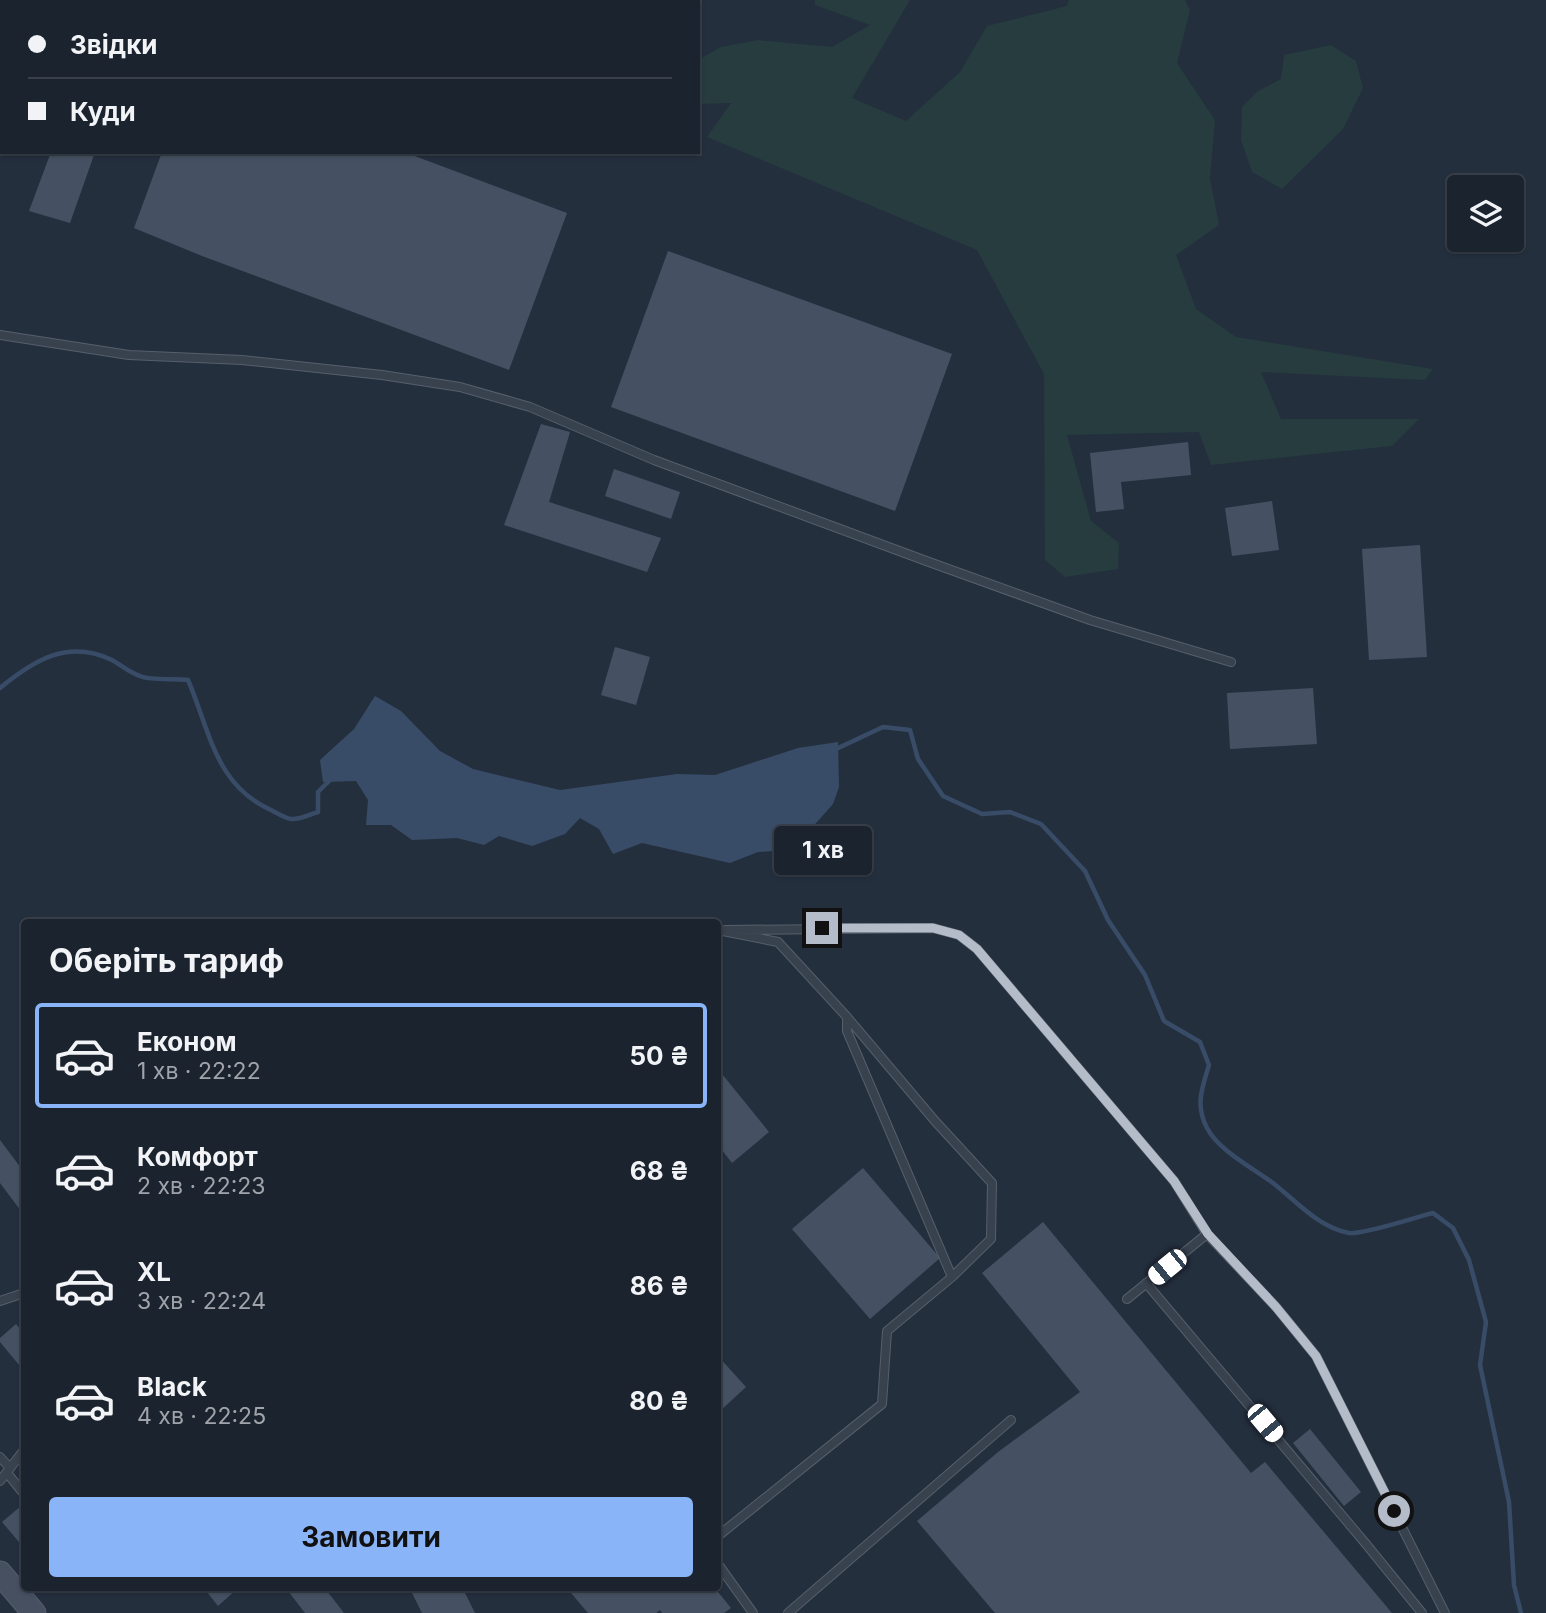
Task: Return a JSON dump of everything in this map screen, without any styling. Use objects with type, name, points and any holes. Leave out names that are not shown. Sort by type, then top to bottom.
[{"type":"street","points":[[0,1574],[34,1613]]},
{"type":"lane","points":[[0,335],[129,355],[242,360],[382,375],[460,387],[530,407],[654,460],[1090,620],[1231,662]]},
{"type":"lane","points":[[721,930],[896,926],[933,928],[959,935],[977,949],[1013,987],[1174,1181],[1208,1234],[1276,1307],[1316,1356],[1445,1613]]},
{"type":"lane","points":[[721,930],[778,942],[992,1183],[991,1239],[952,1277],[887,1331],[882,1404],[721,1534]]},
{"type":"lane","points":[[847,1017],[847,1031],[952,1277]]},
{"type":"lane","points":[[1127,1299],[1208,1234]]},
{"type":"lane","points":[[1146,1283],[1422,1613]]},
{"type":"lane","points":[[0,1301],[21,1294]]},
{"type":"lane","points":[[788,1613],[1011,1420]]},
{"type":"lane","points":[[0,1481],[21,1454]]},
{"type":"lane","points":[[0,1457],[21,1490]]},
{"type":"lane","points":[[721,1568],[753,1613]]},
{"type":"green space","points":[[815,0],[910,0],[852,98],[906,121],[960,72],[987,26],[1067,6],[1069,0],[1185,0],[1190,10],[1177,63],[1215,120],[1210,178],[1219,225],[1176,255],[1196,309],[1236,337],[1433,369],[1425,380],[1261,372],[1281,419],[1419,419],[1392,446],[1211,465],[1199,432],[1067,435],[1091,521],[1119,543],[1118,569],[1065,577],[1045,560],[1044,374],[977,250],[707,137],[731,103],[700,104],[700,59],[721,47],[758,40],[832,47],[870,25],[815,5]]},
{"type":"green space","points":[[1331,45],[1356,61],[1363,88],[1343,129],[1282,189],[1252,172],[1241,140],[1242,107],[1258,91],[1281,79],[1284,55]]},
{"type":"water","points":[[375,696],[401,711],[440,751],[473,769],[560,790],[677,774],[715,775],[798,748],[838,742],[839,787],[833,804],[792,850],[758,852],[730,863],[642,843],[613,854],[599,829],[580,818],[565,834],[532,846],[499,836],[484,845],[457,838],[412,840],[391,825],[366,825],[368,800],[356,781],[323,782],[320,760],[354,729]]},
{"type":"building","points":[[50,154],[94,154],[70,223],[29,211]]},
{"type":"building","points":[[161,154],[409,154],[567,213],[509,370],[202,256],[134,228]]},
{"type":"building","points":[[668,251],[952,354],[895,511],[611,407]]},
{"type":"building","points":[[541,424],[570,432],[549,502],[661,538],[647,572],[504,525]]},
{"type":"building","points":[[1188,442],[1191,475],[1121,482],[1124,509],[1096,512],[1090,453]]},
{"type":"building","points":[[614,469],[680,492],[671,519],[605,496]]},
{"type":"building","points":[[1272,501],[1279,550],[1232,556],[1225,508]]},
{"type":"building","points":[[1420,545],[1427,657],[1369,660],[1362,549]]},
{"type":"building","points":[[615,647],[650,657],[636,705],[601,695]]},
{"type":"building","points":[[1313,688],[1317,744],[1230,749],[1227,693]]},
{"type":"building","points":[[721,1073],[769,1132],[732,1163],[721,1149]]},
{"type":"building","points":[[0,1140],[21,1168],[21,1211],[0,1183]]},
{"type":"building","points":[[863,1168],[940,1258],[870,1319],[792,1229]]},
{"type":"building","points":[[1043,1222],[1251,1473],[1265,1462],[1392,1613],[995,1613],[917,1521],[998,1452],[1080,1392],[982,1273]]},
{"type":"building","points":[[16,1324],[21,1330],[21,1367],[0,1342],[0,1338]]},
{"type":"building","points":[[721,1359],[746,1387],[721,1410]]},
{"type":"building","points":[[1310,1429],[1361,1492],[1344,1506],[1293,1443]]},
{"type":"building","points":[[21,1506],[21,1544],[2,1522]]},
{"type":"building","points":[[206,1591],[235,1591],[218,1606]]},
{"type":"building","points":[[288,1591],[327,1591],[344,1613],[305,1613]]},
{"type":"building","points":[[411,1591],[464,1591],[475,1613],[422,1613]]},
{"type":"building","points":[[569,1591],[717,1591],[731,1608],[724,1613],[662,1613],[660,1610],[656,1613],[588,1613]]},
{"type":"waterway","points":[[0,688],[26,669],[52,656],[66,652],[96,654],[145,678],[188,680],[209,737],[226,771],[252,799],[284,817],[301,818],[318,812],[318,792],[331,779]]},
{"type":"waterway","points":[[834,750],[883,727],[910,730],[918,759],[943,796],[982,814],[1010,812],[1041,824],[1085,871],[1108,920],[1145,975],[1164,1021],[1200,1042],[1209,1065],[1201,1096],[1203,1120],[1212,1136],[1228,1152],[1273,1183],[1317,1219],[1338,1230],[1356,1233],[1433,1213],[1453,1228],[1469,1260],[1486,1322],[1480,1365],[1509,1502],[1514,1585],[1521,1613]]},
{"type":"route","points":[[822,928],[933,928],[959,935],[977,949],[1013,987],[1174,1181],[1208,1234],[1276,1307],[1316,1356],[1394,1511]]}]
